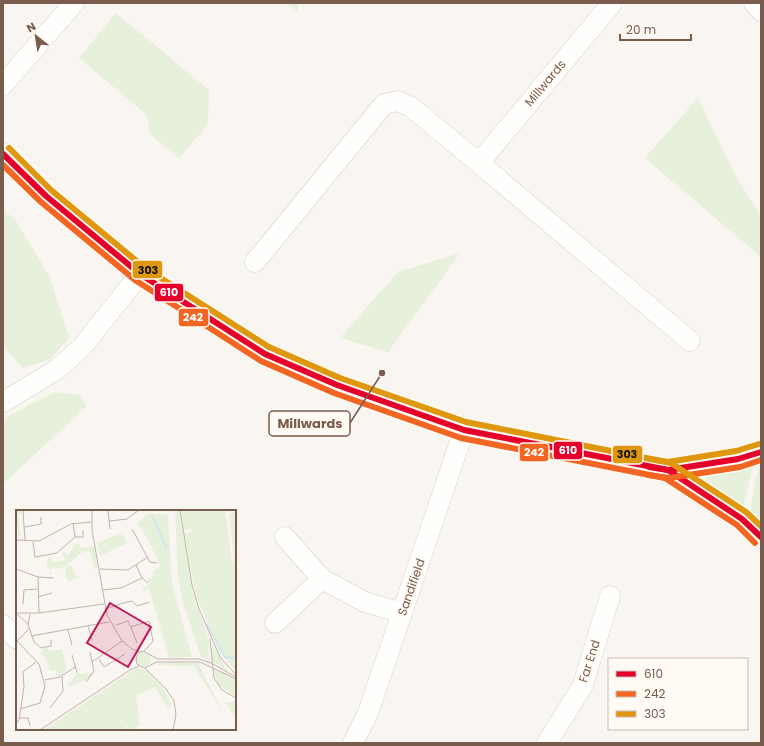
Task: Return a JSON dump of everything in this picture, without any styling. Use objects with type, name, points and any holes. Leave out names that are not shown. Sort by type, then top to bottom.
[{"type":"street","points":[[3,85],[74,3]]},
{"type":"street","name":"Millwards","points":[[479,163],[612,3]]},
{"type":"street","points":[[754,3],[761,11]]},
{"type":"street","points":[[255,262],[384,104],[398,101],[411,107],[690,341]]},
{"type":"street","points":[[3,154],[46,196],[140,274],[265,354],[336,385],[464,430],[668,470],[738,459],[761,452]]},
{"type":"street","points":[[3,402],[56,370],[82,347],[140,274]]},
{"type":"street","name":"Sandifield","points":[[353,743],[368,713],[464,430]]},
{"type":"street","points":[[668,470],[742,519],[761,537]]},
{"type":"street","points":[[285,537],[322,579],[365,602],[402,613]]},
{"type":"street","points":[[275,623],[322,579]]},
{"type":"street","name":"Far End","points":[[548,743],[582,685],[610,596]]},
{"type":"street","points":[[3,625],[16,638]]},
{"type":"green space","points":[[286,3],[299,3],[297,13]]},
{"type":"green space","points":[[116,13],[209,90],[208,124],[179,158],[150,134],[147,115],[79,58]]},
{"type":"green space","points":[[698,98],[737,179],[761,216],[761,257],[645,158]]},
{"type":"green space","points":[[3,209],[16,221],[50,277],[69,338],[50,359],[23,368],[3,347]]},
{"type":"green space","points":[[460,253],[388,352],[340,338],[398,272]]},
{"type":"green space","points":[[55,392],[79,395],[87,406],[3,484],[3,422],[12,414]]},
{"type":"green space","points":[[760,464],[761,521],[750,513],[755,482]]},
{"type":"green space","points":[[753,465],[743,508],[704,486],[708,472],[731,471]]},
{"type":"transit line","name":"303","points":[[9,148],[51,190],[145,268],[269,347],[340,378],[466,422],[671,463],[746,512],[761,526]]},
{"type":"transit line","name":"610","points":[[3,154],[46,196],[140,274],[265,354],[337,385],[464,430],[668,470],[742,519],[761,537]]},
{"type":"transit line","name":"242","points":[[3,165],[41,202],[135,280],[261,361],[334,393],[461,438],[665,478],[737,525],[755,543]]},
{"type":"transit line","name":"303","points":[[650,459],[668,462],[736,451],[759,444]]},
{"type":"transit line","name":"610","points":[[649,467],[668,470],[738,459],[761,452]]},
{"type":"transit line","name":"242","points":[[648,475],[669,478],[740,467],[761,460]]},
{"type":"place","name":"Millwards","points":[[382,373]]}]
